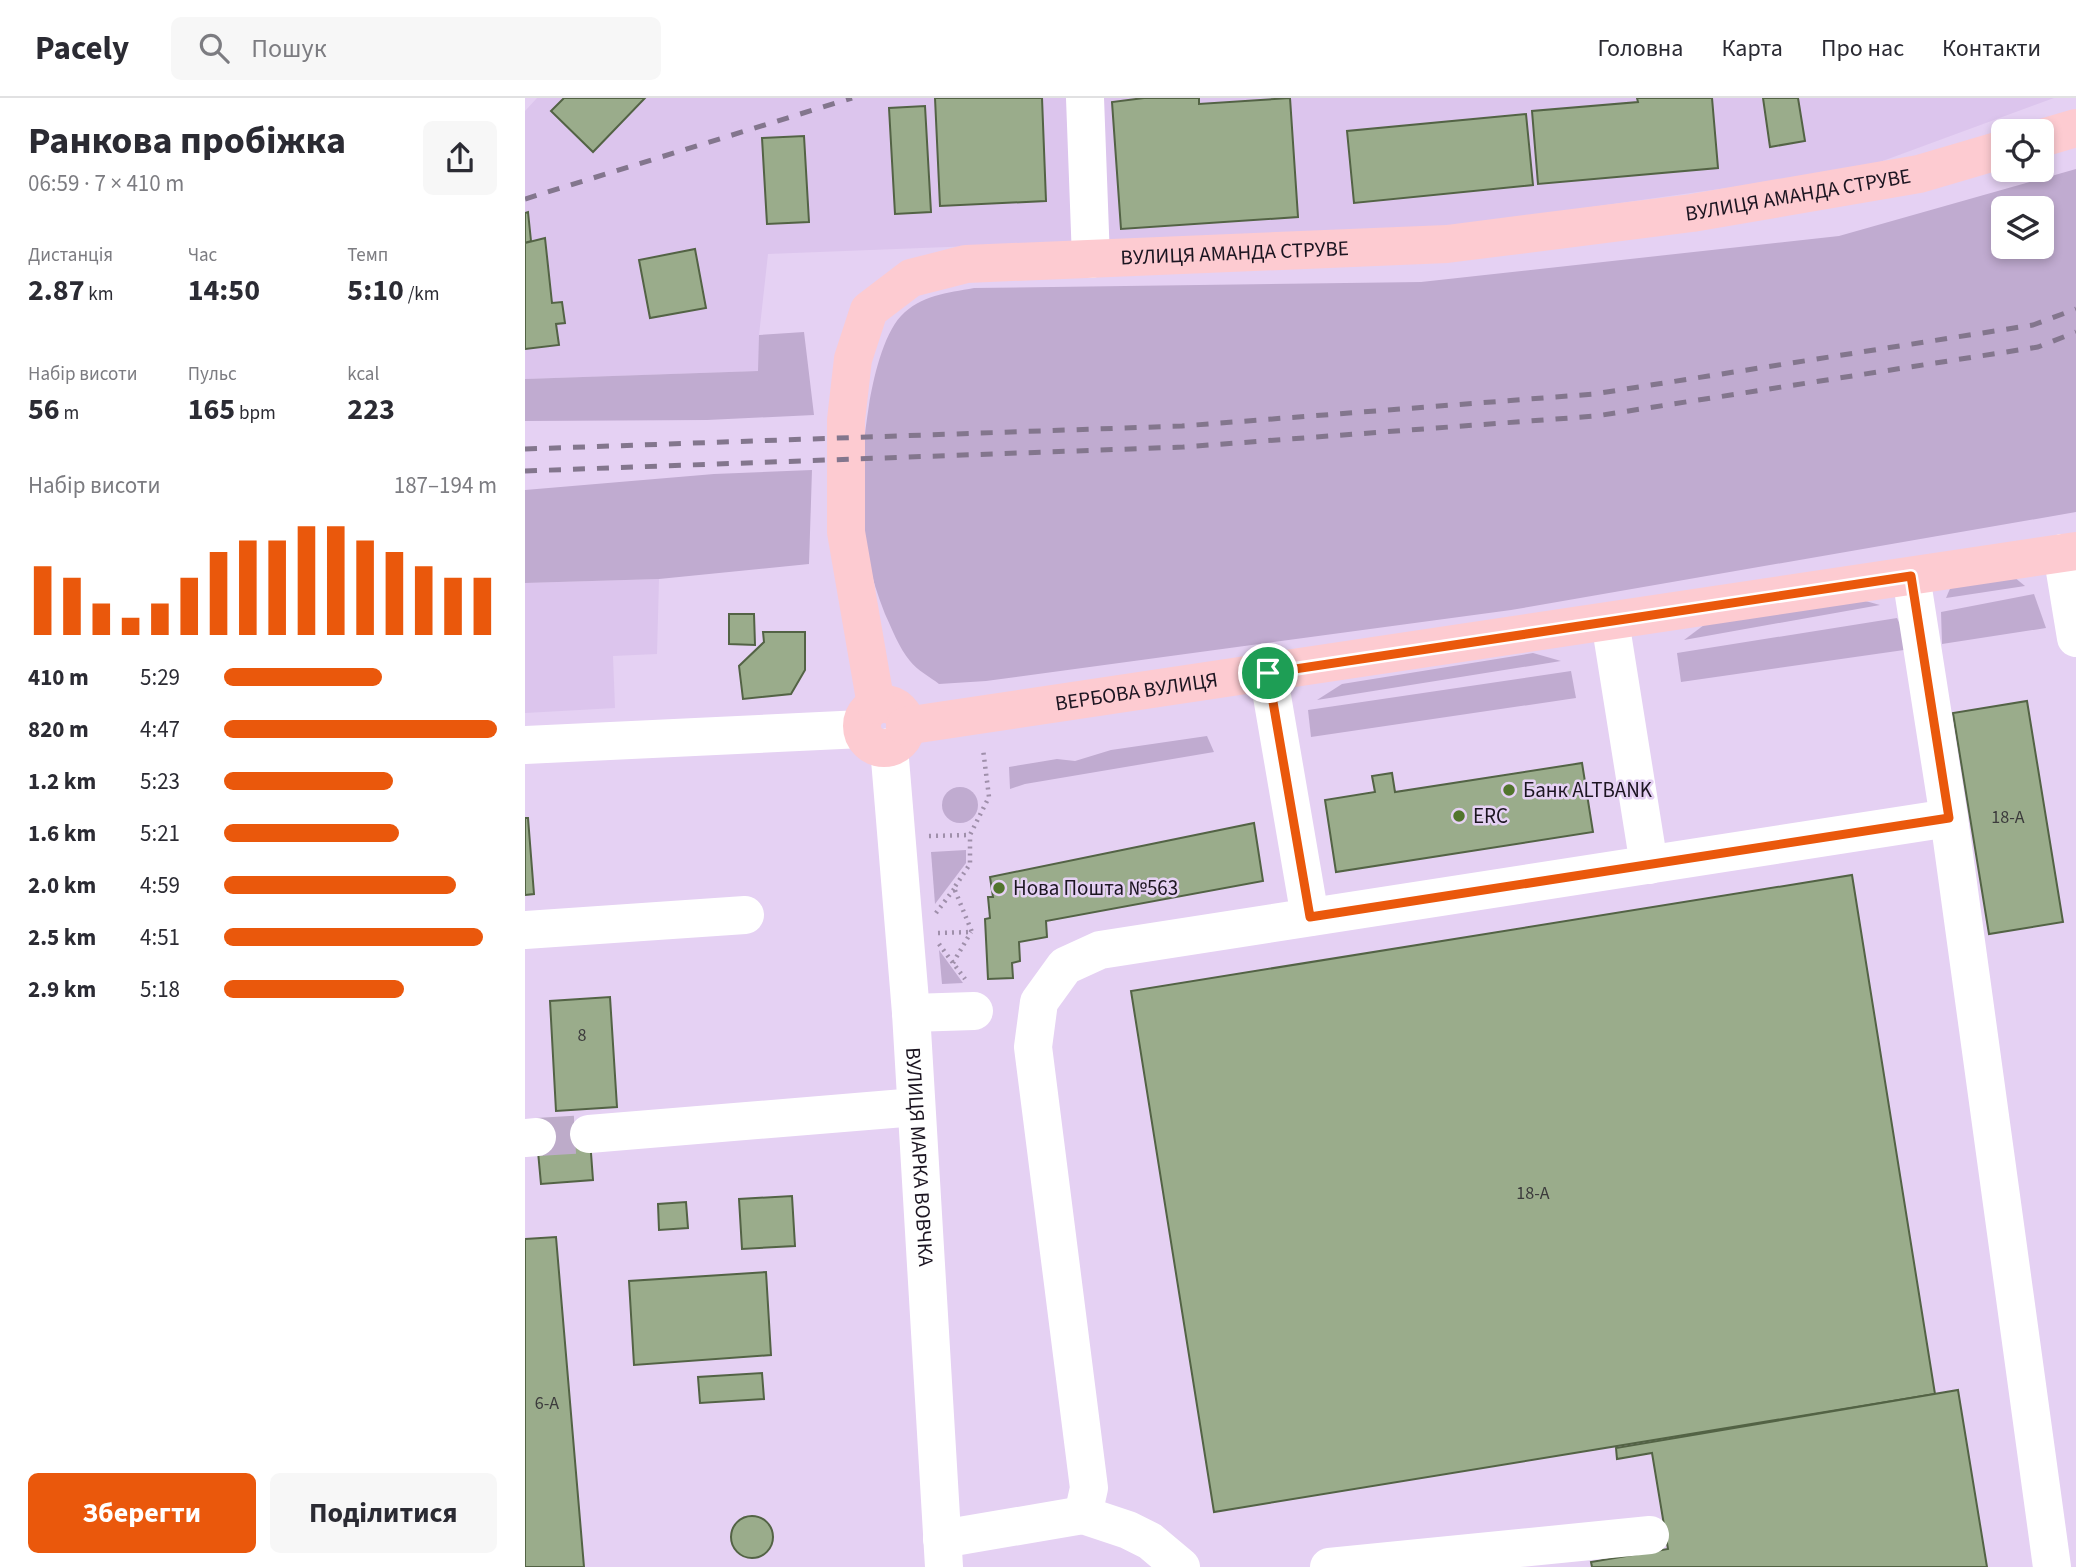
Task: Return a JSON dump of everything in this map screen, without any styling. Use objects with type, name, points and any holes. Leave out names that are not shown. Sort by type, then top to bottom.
[{"type":"main road","points":[[2054,134],[2076,128]]},
{"type":"main road","name":"ВУЛИЦЯ АМАНДА СТРУВЕ","points":[[883,727],[846,532],[846,420],[853,359],[869,310],[911,278],[966,264],[1447,244],[1705,211],[1919,174],[1991,153]]},
{"type":"main road","name":"ВЕРБОВА ВУЛИЦЯ","points":[[883,727],[1268,673],[2069,552]]},
{"type":"street","points":[[1085,98],[1091,259]]},
{"type":"street","points":[[2069,552],[2076,638]]},
{"type":"street","points":[[1911,576],[1949,818],[2052,1567]]},
{"type":"street","points":[[1610,621],[1649,864]]},
{"type":"street","points":[[1268,673],[1310,917]]},
{"type":"street","name":"ВЕРБОВА ВУЛИЦЯ","points":[[525,745],[883,727]]},
{"type":"street","name":"ВУЛИЦЯ МАРКА ВОВЧКА","points":[[883,727],[911,1013],[943,1553]]},
{"type":"street","points":[[1083,1515],[1089,1488],[1033,1047],[1039,1002],[1065,966],[1100,950],[1949,818]]},
{"type":"street","points":[[525,930],[745,915]]},
{"type":"street","points":[[911,1013],[971,997]]},
{"type":"street","points":[[589,1134],[916,1107]]},
{"type":"street","points":[[943,1553],[1083,1515],[1139,1535],[1181,1567]]},
{"type":"street","points":[[1329,1567],[1650,1535]]},
{"type":"path","points":[[930,921],[970,864],[970,835],[989,797],[983,749]]},
{"type":"path","points":[[924,836],[970,835]]},
{"type":"path","points":[[954,888],[972,932]]},
{"type":"path","points":[[971,997],[953,963],[931,933],[972,932]]},
{"type":"path","points":[[953,963],[972,932]]},
{"type":"shaded area","points":[[537,98],[2054,98],[1861,169],[1443,228],[768,254],[759,335],[759,371],[525,379],[525,111]]},
{"type":"shaded area","points":[[2076,169],[2076,512],[1511,610],[986,681],[939,684],[910,661],[899,644],[875,587],[864,536],[861,486],[865,433],[876,371],[895,324],[917,303],[974,288],[1421,282],[1839,236],[2030,182],[2054,182],[2054,175]]},
{"type":"shaded area","points":[[804,332],[814,415],[707,420],[525,421],[525,379],[758,371],[759,335]]},
{"type":"shaded area","points":[[812,470],[809,564],[659,579],[525,583],[525,490],[714,474]]},
{"type":"shaded area","points":[[2014,577],[2025,586],[1946,598],[1952,584]]},
{"type":"shaded area","points":[[659,579],[657,654],[613,656],[615,708],[525,713],[525,583]]},
{"type":"shaded area","points":[[2034,594],[2046,628],[1942,644],[1941,612]]},
{"type":"shaded area","points":[[1858,599],[1880,605],[1684,640],[1704,625]]},
{"type":"shaded area","points":[[1897,618],[1911,649],[1681,682],[1677,653]]},
{"type":"shaded area","points":[[1533,653],[1561,661],[1317,700],[1342,684]]},
{"type":"shaded area","points":[[1571,671],[1576,698],[1311,737],[1308,710]]},
{"type":"shaded area","points":[[1207,736],[1214,752],[1025,784],[1010,789],[1009,767],[1057,759],[1075,761],[1111,750]]},
{"type":"shaded area","points":[[960,787],[972,793],[978,805],[972,817],[960,823],[948,817],[942,805],[948,793]]},
{"type":"shaded area","points":[[966,850],[966,863],[935,904],[931,852]]},
{"type":"shaded area","points":[[939,950],[963,983],[942,984]]},
{"type":"building","points":[[564,98],[645,98],[593,152],[551,111]]},
{"type":"building","points":[[935,98],[1042,98],[1046,201],[940,206]]},
{"type":"building","points":[[1144,98],[1199,98],[1199,104],[1290,98],[1298,217],[1121,229],[1112,102]]},
{"type":"building","points":[[1637,98],[1712,98],[1718,168],[1538,184],[1532,111],[1638,102]]},
{"type":"building","points":[[1763,98],[1798,98],[1805,141],[1770,147]]},
{"type":"building","points":[[925,106],[931,212],[895,214],[889,108]]},
{"type":"building","points":[[1526,114],[1533,185],[1354,203],[1347,131]]},
{"type":"building","points":[[804,136],[809,222],[767,224],[762,138]]},
{"type":"building","points":[[528,212],[531,241],[525,243],[525,213]]},
{"type":"building","points":[[545,238],[552,303],[562,302],[565,323],[556,324],[559,345],[525,349],[525,243]]},
{"type":"building","points":[[695,249],[706,308],[650,318],[639,260]]},
{"type":"building","points":[[729,614],[754,614],[755,645],[729,644]]},
{"type":"building","points":[[763,632],[805,632],[805,670],[791,694],[743,699],[739,666],[764,642]]},
{"type":"building","points":[[2027,701],[2063,922],[1989,934],[1953,713]]},
{"type":"building","name":"ERC","points":[[1582,763],[1593,832],[1336,872],[1325,800],[1375,792],[1372,776],[1392,773],[1395,792]]},
{"type":"building","points":[[525,818],[528,818],[534,894],[525,895]]},
{"type":"building","points":[[1254,823],[1263,881],[1046,921],[1047,937],[1019,942],[1020,961],[1012,963],[1013,978],[988,979],[985,919],[990,918],[988,897],[993,897],[990,877]]},
{"type":"building","points":[[1852,875],[1935,1394],[1214,1512],[1131,991]]},
{"type":"building","points":[[610,997],[617,1107],[556,1111],[550,1001]]},
{"type":"building","points":[[589,1126],[593,1180],[541,1184],[536,1130]]},
{"type":"building","points":[[792,1196],[795,1246],[742,1249],[739,1199]]},
{"type":"building","points":[[686,1202],[688,1228],[659,1230],[658,1204]]},
{"type":"building","points":[[556,1237],[584,1567],[525,1567],[525,1239]]},
{"type":"building","points":[[766,1272],[771,1355],[634,1365],[629,1281]]},
{"type":"building","points":[[762,1373],[764,1399],[700,1403],[698,1377]]},
{"type":"building","points":[[1958,1390],[1987,1567],[1592,1567],[1591,1562],[1668,1549],[1652,1453],[1617,1459],[1616,1448]]},
{"type":"building","points":[[752,1516],[767,1522],[773,1537],[767,1552],[752,1558],[737,1552],[731,1537],[737,1522]]},
{"type":"tunnel","points":[[537,1137],[589,1134]]},
{"type":"railway","points":[[525,199],[852,98]]},
{"type":"railway","points":[[525,449],[1182,426],[1594,394],[2033,325],[2076,309]]},
{"type":"railway","points":[[525,471],[1183,447],[1596,416],[2038,347],[2076,332]]},
{"type":"place","name":"Банк ALTBANK","points":[[1509,790]]},
{"type":"place","name":"ERC","points":[[1459,816]]},
{"type":"place","name":"Нова Пошта №563","points":[[999,888]]},
{"type":"route","points":[[1911,576],[1949,818],[1310,917],[1268,673],[1911,576]]}]
